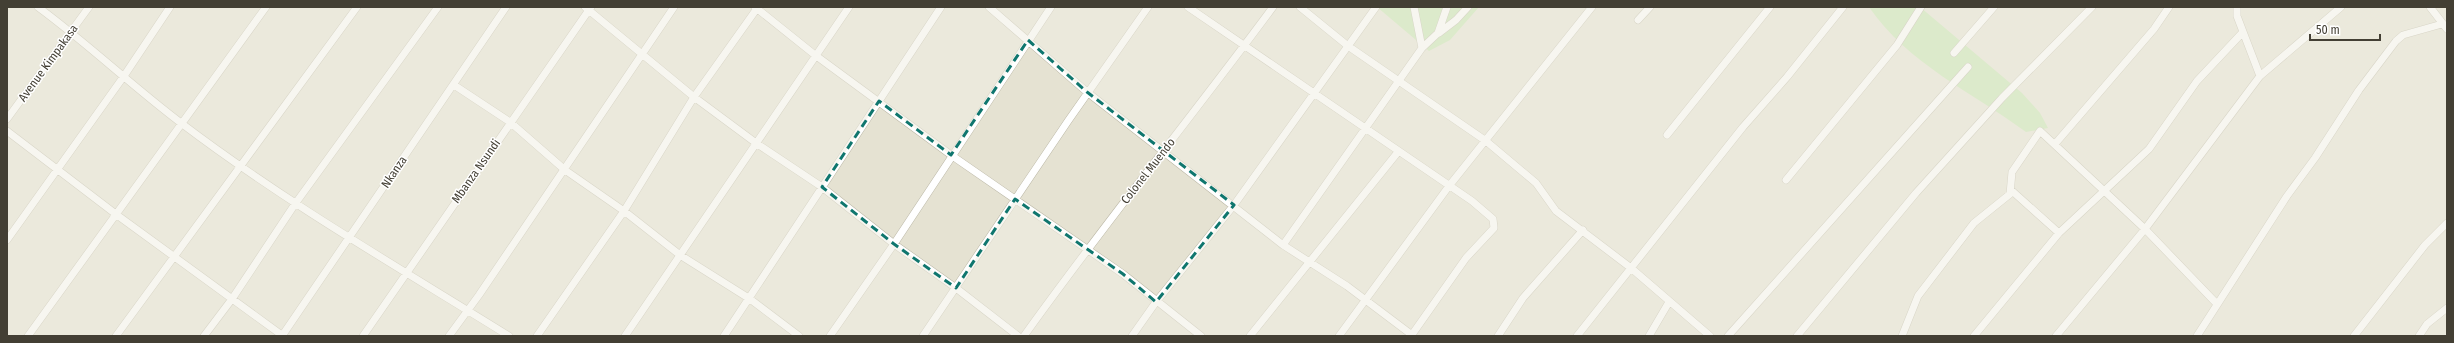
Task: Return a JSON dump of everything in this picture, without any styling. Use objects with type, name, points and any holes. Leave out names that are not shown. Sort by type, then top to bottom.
[{"type":"street","points":[[38,7],[71,32],[181,123],[295,204],[348,239],[406,271],[509,336]]},
{"type":"street","name":"Avenue Kimpakasa","points":[[7,119],[88,7]]},
{"type":"street","points":[[7,240],[124,76],[170,7]]},
{"type":"street","points":[[28,336],[266,7]]},
{"type":"street","points":[[116,336],[357,7]]},
{"type":"street","points":[[204,336],[232,299],[295,204],[438,7]]},
{"type":"street","name":"Nkanza","points":[[282,336],[506,7]]},
{"type":"street","points":[[449,336],[565,170],[641,53],[674,7]]},
{"type":"street","points":[[625,336],[849,7]]},
{"type":"street","points":[[724,336],[750,299],[878,101],[941,7]]},
{"type":"street","points":[[989,7],[1087,92],[1165,151],[1283,245],[1366,299],[1412,336],[1466,258],[1494,228],[1493,219],[1449,186],[1243,47],[1188,7]]},
{"type":"street","points":[[830,336],[894,244],[1051,7]]},
{"type":"street","points":[[923,336],[1014,198],[1148,7]]},
{"type":"street","name":"Colonel Muendo","points":[[1024,336],[1087,248],[1165,151],[1273,7]]},
{"type":"street","points":[[1300,7],[1348,46],[1401,80],[1486,141],[1536,183],[1556,211],[1583,230],[1631,268],[1710,336]]},
{"type":"street","points":[[1132,336],[1156,302],[1234,205],[1376,7]]},
{"type":"street","points":[[1414,7],[1422,48]]},
{"type":"street","points":[[1438,33],[1447,7]]},
{"type":"street","points":[[1283,245],[1366,130],[1422,48],[1438,33],[1456,20],[1468,7]]},
{"type":"street","points":[[1339,336],[1449,186],[1592,7]]},
{"type":"street","points":[[1638,20],[1650,7]]},
{"type":"street","points":[[1667,135],[1770,7]]},
{"type":"street","points":[[1577,336],[1743,127],[1788,77],[1843,7]]},
{"type":"street","points":[[1786,180],[1896,45],[1921,7]]},
{"type":"street","points":[[1954,53],[1994,7]]},
{"type":"street","points":[[1797,336],[1916,193],[2002,98],[2092,7]]},
{"type":"street","points":[[2055,144],[2154,28],[2169,7]]},
{"type":"street","points":[[2237,7],[2237,16],[2260,76]]},
{"type":"street","points":[[2056,336],[2145,229],[2260,76],[2341,7]]},
{"type":"street","points":[[2197,336],[2359,90],[2396,40],[2403,35],[2444,26],[2430,7]]},
{"type":"street","points":[[589,8],[694,97],[756,143],[822,187],[894,244],[956,288],[1018,336]]},
{"type":"street","name":"Mbanza Nsundi","points":[[363,336],[406,271],[589,8]]},
{"type":"street","points":[[537,336],[624,211],[694,97],[757,8],[815,55],[952,155],[1087,248],[1201,336]]},
{"type":"street","points":[[1974,336],[2059,233],[2149,148],[2196,80],[2243,32]]},
{"type":"street","points":[[1728,336],[1968,67]]},
{"type":"street","points":[[454,85],[510,122],[565,170],[624,211],[680,255],[750,299],[799,336]]},
{"type":"street","points":[[7,131],[117,215],[175,256],[282,336]]},
{"type":"street","points":[[1902,336],[1918,296],[1974,223],[2010,194],[2012,172],[2040,131],[2145,229],[2217,304]]},
{"type":"street","points":[[1250,336],[1398,152]]},
{"type":"street","points":[[2011,190],[2059,233]]},
{"type":"street","points":[[2354,336],[2370,318],[2425,245],[2447,222]]},
{"type":"street","points":[[1498,336],[1523,298],[1583,230]]},
{"type":"street","points":[[1649,336],[1669,302]]},
{"type":"street","points":[[2419,336],[2427,324],[2447,308]]},
{"type":"highlighted area","points":[[1028,40],[1087,92],[1234,205],[1156,302],[1123,274],[1015,199],[956,288],[894,244],[822,187],[879,101],[951,155]]},
{"type":"shaded area","points":[[7,7],[2447,7],[2447,336],[7,336]]},
{"type":"green space","points":[[1377,7],[1479,7],[1450,40],[1429,51]]},
{"type":"green space","points":[[1869,7],[1920,7],[2022,93],[2040,113],[2048,128],[2026,132],[1942,76],[1902,45]]}]
